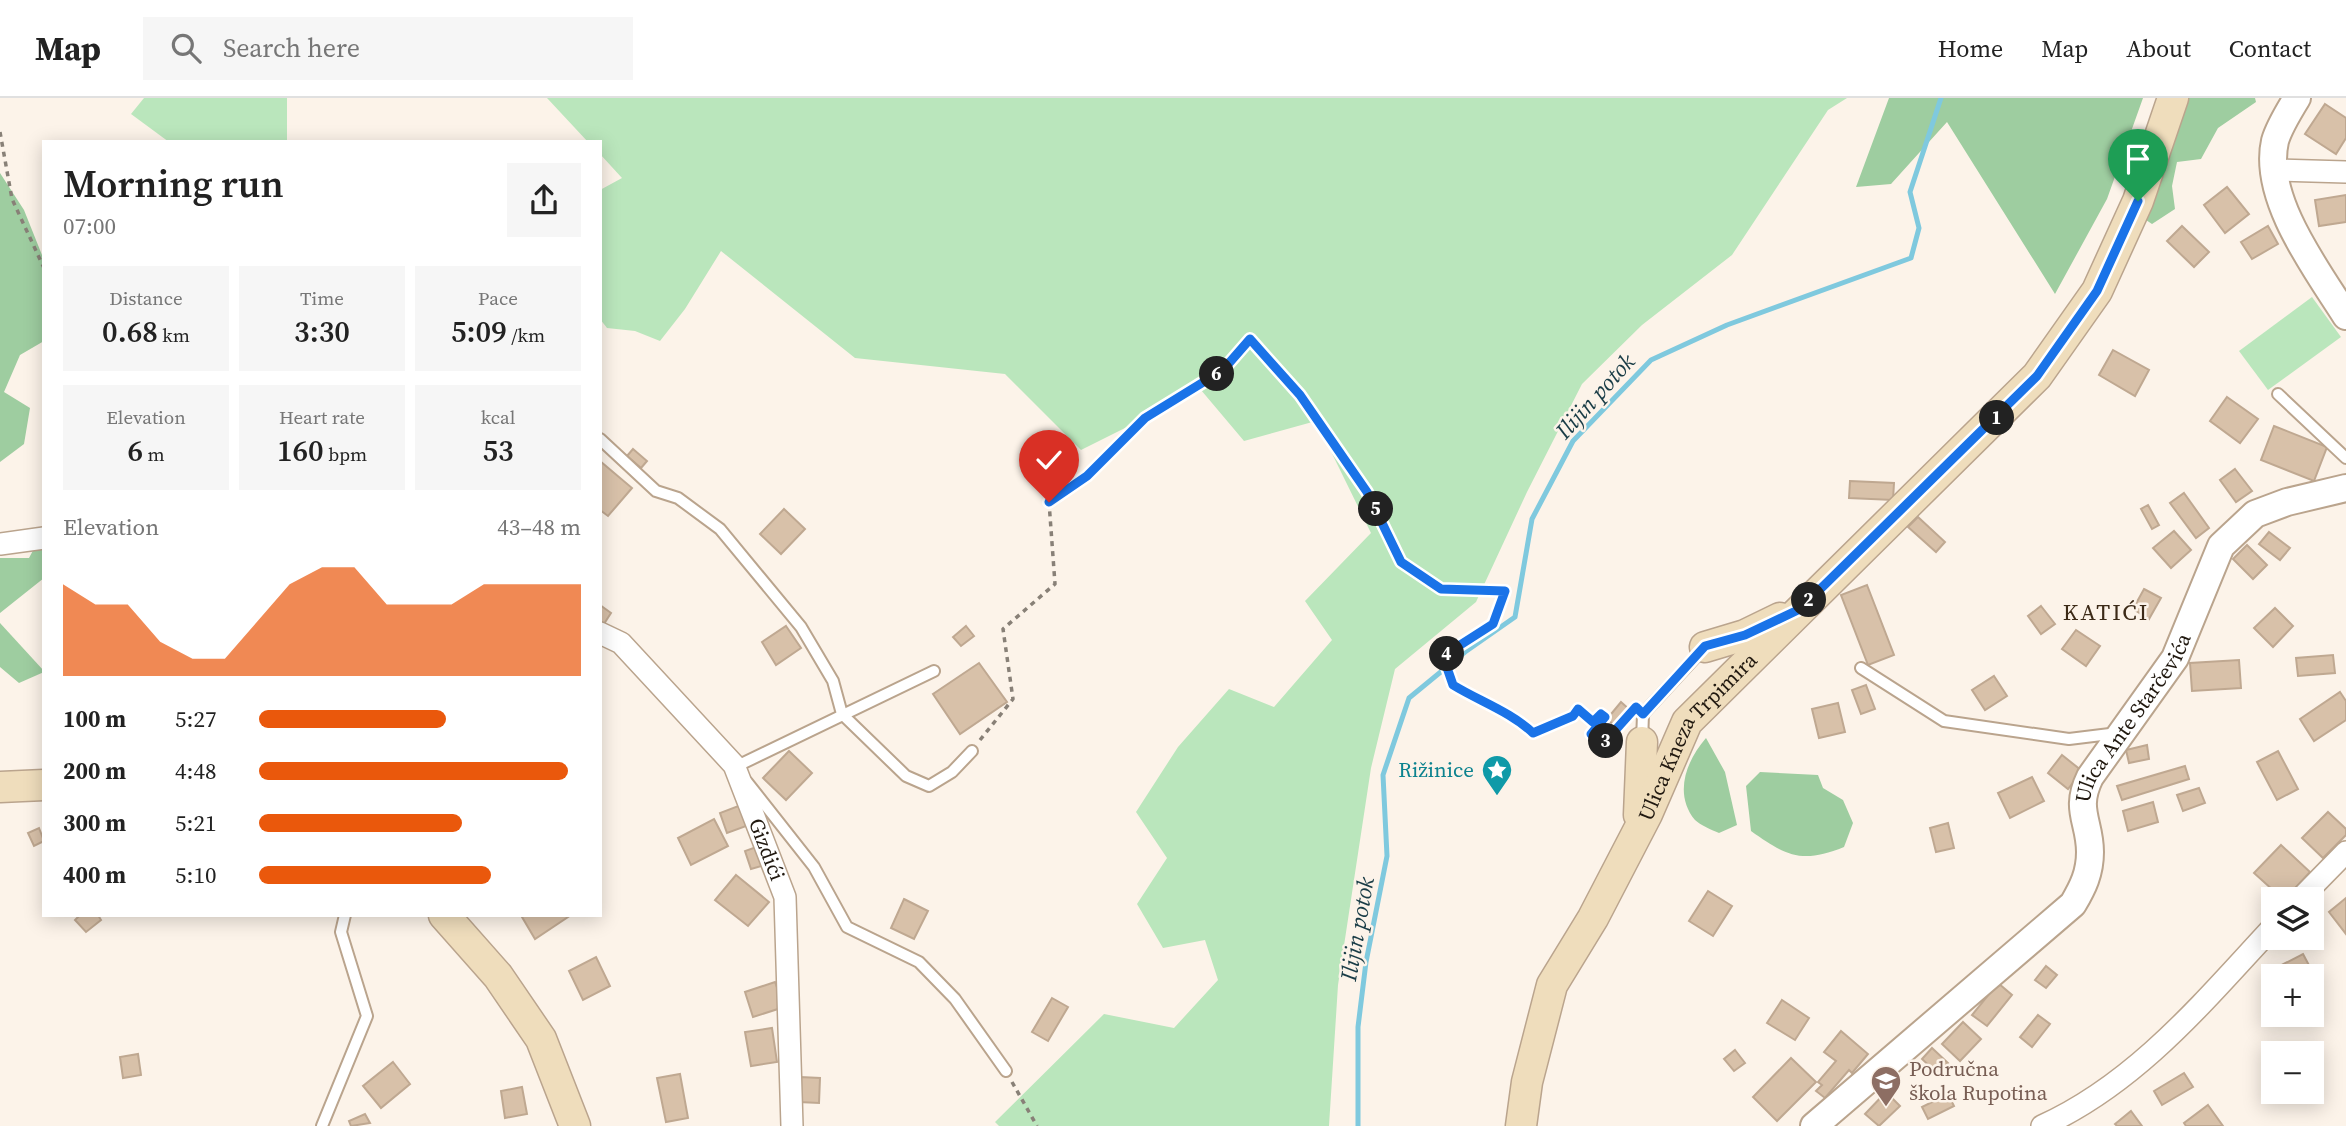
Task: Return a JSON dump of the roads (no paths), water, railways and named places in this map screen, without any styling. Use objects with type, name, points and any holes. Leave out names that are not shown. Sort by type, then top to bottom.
[{"type":"main road","name":"Ulica Kneza Trpimira","points":[[1521,1126],[1527,1082],[1552,985],[1593,918],[1638,832],[1688,722],[2037,376],[2097,291],[2138,201],[2173,98]]},
{"type":"main road","points":[[1705,646],[1745,635],[1800,609]]},
{"type":"main road","points":[[1638,832],[1642,728]]},
{"type":"main road","points":[[0,787],[42,785]]},
{"type":"main road","points":[[446,917],[498,976],[541,1040],[576,1126]]},
{"type":"street","points":[[2297,98],[2275,140],[2273,170],[2282,202],[2304,249],[2346,316]]},
{"type":"street","points":[[2273,170],[2346,172]]},
{"type":"street","name":"Ulica Ante Starčevića","points":[[1814,1126],[2073,904],[2088,878],[2090,851],[2081,807],[2083,792],[2175,658],[2221,546],[2255,514],[2287,502],[2346,488]]},
{"type":"street","points":[[0,544],[42,538]]},
{"type":"street","name":"Gizdići","points":[[602,634],[621,643],[734,765],[785,897],[792,1126]]},
{"type":"street","points":[[2312,887],[2346,852]]},
{"type":"street","points":[[2042,1126],[2079,1109],[2157,1049],[2261,940]]},
{"type":"lane","points":[[2278,394],[2346,458]]},
{"type":"lane","points":[[602,441],[656,491],[678,498],[720,529],[801,627],[833,681],[842,714],[906,776],[929,786],[952,772],[972,751]]},
{"type":"lane","points":[[1642,728],[1705,646]]},
{"type":"lane","points":[[1861,668],[1944,721],[2069,739],[2121,733]]},
{"type":"lane","points":[[934,671],[734,765],[814,867],[847,927],[919,962],[955,999],[1006,1071]]},
{"type":"lane","points":[[322,1126],[367,1016],[341,932],[345,917]]},
{"type":"waterway","name":"Ilijin potok","points":[[1358,1126],[1358,1027],[1366,962],[1387,856],[1383,775],[1409,698],[1465,652],[1515,617],[1532,519],[1573,441],[1651,360],[1727,325],[1911,258],[1919,228],[1910,192],[1941,98]]},
{"type":"place","name":"Rižinice","points":[[1497,797]]},
{"type":"place","name":"Područna škola Rupotina","points":[[1886,1108]]},
{"type":"district","name":"KATIĆI","points":[[2106,612]]}]
